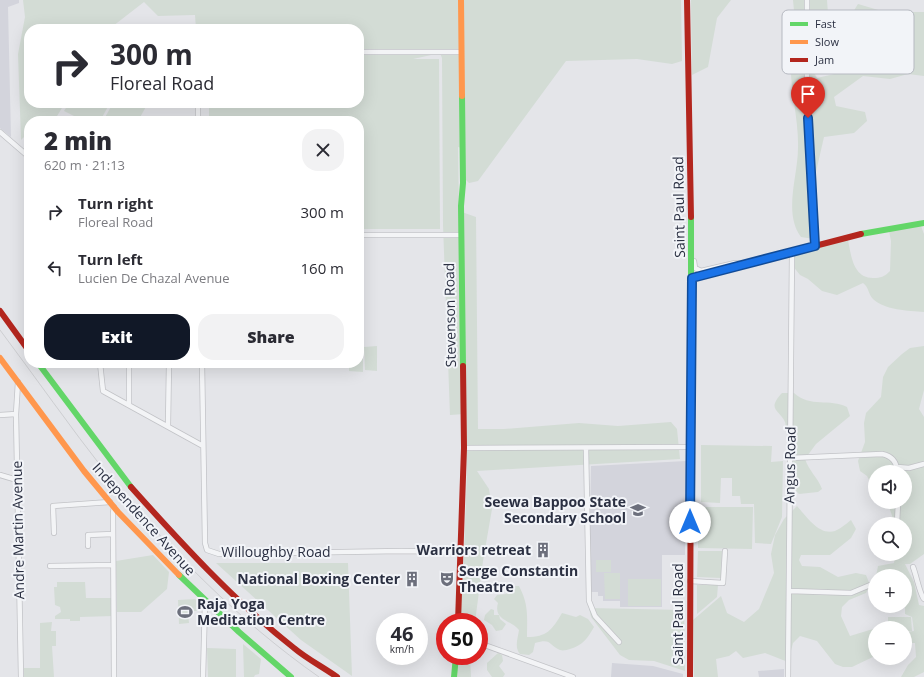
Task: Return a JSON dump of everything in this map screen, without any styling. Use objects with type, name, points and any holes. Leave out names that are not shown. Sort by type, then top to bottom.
[{"type":"street","name":"Saint Paul Road","points":[[687,0],[692,278],[690,677]]},
{"type":"street","name":"Stevenson Road","points":[[458,613],[464,448],[461,235],[463,183],[459,2]]},
{"type":"street","points":[[364,52],[460,52]]},
{"type":"street","points":[[807,74],[807,102],[815,246]]},
{"type":"street","points":[[0,132],[24,153]]},
{"type":"street","points":[[692,278],[866,233],[924,223]]},
{"type":"street","points":[[364,235],[461,235]]},
{"type":"street","points":[[691,236],[694,242],[694,264],[698,270],[703,271],[735,263],[744,265]]},
{"type":"street","name":"Angus Road","points":[[788,677],[790,591],[788,532],[792,253]]},
{"type":"street","points":[[0,311],[24,344]]},
{"type":"street","name":"Independence Avenue","points":[[0,358],[95,485],[112,505],[205,602],[289,676]]},
{"type":"street","points":[[42,368],[128,484],[207,569],[254,616],[295,649],[337,677]]},
{"type":"street","points":[[101,368],[103,391],[168,425],[204,446]]},
{"type":"street","points":[[129,405],[130,368]]},
{"type":"street","points":[[168,425],[169,368]]},
{"type":"street","name":"Willoughby Road","points":[[202,368],[205,543],[207,550],[212,552],[461,552]]},
{"type":"street","name":"Andre Martin Avenue","points":[[18,382],[16,414],[21,677]]},
{"type":"street","points":[[0,414],[16,414]]},
{"type":"street","points":[[464,448],[586,449],[690,446]]},
{"type":"street","points":[[586,449],[586,552],[589,601],[594,616],[619,642]]},
{"type":"street","points":[[790,458],[882,454],[894,460],[896,465]]},
{"type":"street","points":[[912,467],[924,464]]},
{"type":"street","points":[[0,475],[17,480]]},
{"type":"street","points":[[54,533],[54,506],[112,505],[114,677]]},
{"type":"street","points":[[88,546],[88,534],[113,534]]},
{"type":"street","points":[[690,582],[723,583],[725,552]]},
{"type":"street","points":[[50,566],[113,565]]},
{"type":"street","points":[[912,567],[918,580],[920,594],[924,599]]},
{"type":"street","points":[[790,591],[851,593],[868,586]]},
{"type":"street","points":[[203,677],[205,602]]},
{"type":"street","points":[[488,646],[573,677]]},
{"type":"street","points":[[454,677],[455,665]]},
{"type":"shaded area","points":[[0,0],[19,0],[19,3],[8,7],[11,137],[0,128]]},
{"type":"shaded area","points":[[23,0],[681,0],[682,61],[672,64],[637,59],[566,61],[478,181],[469,183],[466,180],[462,148],[458,147],[459,211],[476,217],[478,429],[504,429],[579,423],[618,426],[671,422],[677,429],[680,459],[477,471],[489,489],[492,509],[476,613],[459,613],[464,553],[467,471],[464,414],[450,415],[443,225],[442,58],[440,53],[413,59],[439,59],[440,229],[364,229],[364,116],[209,116],[209,108],[364,108],[364,24],[196,24],[195,15],[158,16],[144,2],[116,24],[24,24],[24,108],[62,108],[57,116],[24,116],[24,137],[21,140],[18,54],[25,17]]},
{"type":"shaded area","points":[[691,0],[731,0],[717,18],[708,67],[692,75]]},
{"type":"shaded area","points":[[793,0],[827,0],[828,10],[794,10]]},
{"type":"shaded area","points":[[858,4],[878,10],[854,10]]},
{"type":"shaded area","points":[[914,12],[924,12],[924,76],[908,74],[914,74]]},
{"type":"shaded area","points":[[791,74],[815,74],[817,78],[834,74],[908,74],[890,79],[863,76],[834,97],[836,106],[865,112],[867,121],[854,133],[824,137],[816,172],[817,231],[814,239],[801,237],[793,217],[792,206],[798,135]]},
{"type":"shaded area","points":[[66,108],[107,108],[103,116],[74,116],[64,111]]},
{"type":"shaded area","points":[[110,108],[145,108],[141,116],[106,116]]},
{"type":"shaded area","points":[[921,226],[924,234],[924,312],[884,306],[873,299],[863,283],[837,295],[822,291],[808,279],[800,275],[792,265],[793,255],[815,245],[848,240],[854,265],[861,274],[866,277],[873,278],[884,276],[890,271],[891,241],[889,231]]},
{"type":"shaded area","points":[[377,346],[377,371],[365,370],[364,347]]},
{"type":"shaded area","points":[[924,346],[924,390],[919,409],[924,417],[924,554],[910,564],[905,564],[908,569],[877,569],[878,566],[894,563],[894,561],[912,561],[912,517],[893,517],[890,509],[912,509],[912,465],[868,465],[868,478],[860,471],[858,461],[865,442],[864,423],[866,413],[881,397],[883,377],[888,367],[910,348]]},
{"type":"shaded area","points":[[349,368],[363,368],[363,372],[349,371]]},
{"type":"shaded area","points":[[782,393],[794,393],[800,398],[813,402],[834,403],[847,407],[850,416],[816,444],[805,459],[822,489],[818,492],[799,494],[794,488],[791,474],[791,435],[786,428],[783,418],[775,406],[777,399]]},
{"type":"shaded area","points":[[701,445],[772,446],[771,462],[783,461],[782,517],[771,544],[755,543],[754,504],[741,504],[740,496],[732,496],[732,478],[721,478],[720,503],[701,502]]},
{"type":"shaded area","name":"Seewa Bappoo State Secondary School","points":[[686,461],[685,555],[662,555],[662,607],[620,607],[620,601],[603,601],[603,596],[598,596],[598,592],[589,592],[591,466]]},
{"type":"shaded area","points":[[797,506],[813,524],[824,531],[835,531],[851,520],[856,529],[851,538],[830,555],[801,555],[799,560],[802,566],[820,567],[838,577],[856,573],[866,575],[868,580],[868,589],[866,593],[849,600],[842,607],[841,616],[850,636],[868,631],[868,659],[852,667],[843,667],[835,664],[817,641],[800,636],[793,643],[788,662],[765,653],[743,658],[736,651],[729,656],[716,659],[718,677],[694,677],[693,620],[721,596],[727,613],[744,622],[759,609],[774,573],[771,554],[775,535],[784,519]]},
{"type":"shaded area","points":[[698,507],[753,507],[752,549],[698,548]]},
{"type":"shaded area","points":[[698,551],[722,551],[721,578],[697,577]]},
{"type":"shaded area","points":[[153,555],[169,572],[167,589],[141,612],[117,612],[116,561]]},
{"type":"shaded area","points":[[596,560],[611,560],[611,572],[596,572]]},
{"type":"shaded area","points":[[216,563],[348,563],[352,676],[301,640]]},
{"type":"shaded area","points":[[604,573],[620,573],[620,599],[605,599]]},
{"type":"shaded area","points":[[912,578],[919,605],[924,606],[924,672],[914,677],[901,677],[908,665],[912,665],[912,661],[916,657],[915,643],[912,643],[912,631],[914,631],[912,617],[905,614],[912,613]]},
{"type":"shaded area","points":[[628,579],[661,579],[661,606],[628,606]]},
{"type":"shaded area","points":[[57,582],[85,582],[86,598],[112,598],[113,616],[80,617],[80,621],[55,619],[55,616],[61,612],[60,607],[55,605],[54,587],[57,587]]},
{"type":"shaded area","points":[[697,585],[718,585],[717,597],[697,614]]},
{"type":"shaded area","points":[[513,586],[519,586],[524,599],[527,611],[527,637],[540,636],[544,634],[552,628],[562,613],[576,617],[580,615],[588,619],[594,627],[584,641],[578,646],[561,650],[544,641],[535,643],[533,652],[529,655],[520,654],[517,648],[519,630],[500,616],[497,609],[498,603],[494,599],[497,595],[506,594]]},
{"type":"shaded area","name":"Raja Yoga Meditation Centre","points":[[195,599],[198,601],[198,611],[188,613],[189,623],[179,624],[178,600]]},
{"type":"shaded area","points":[[589,608],[684,610],[685,671],[654,661],[629,660],[620,655],[591,617]]},
{"type":"shaded area","points":[[491,609],[494,610],[494,615],[499,615],[500,619],[506,624],[502,630],[496,631],[488,622],[487,613]]},
{"type":"shaded area","points":[[888,617],[911,617],[911,621],[888,621]]},
{"type":"shaded area","points":[[52,622],[51,631],[56,631],[56,646],[52,646],[54,677],[24,677],[24,668],[40,668],[40,623]]},
{"type":"shaded area","points":[[243,644],[261,659],[259,674],[255,675],[254,677],[244,677]]},
{"type":"shaded area","points":[[207,648],[236,649],[236,677],[208,677]]},
{"type":"shaded area","points":[[498,653],[502,655],[503,661],[499,666],[505,674],[503,677],[492,677],[487,670],[488,662]]},
{"type":"shaded area","points":[[612,663],[653,666],[683,674],[683,677],[611,677]]},
{"type":"shaded area","points":[[457,665],[470,665],[471,677],[456,677]]},
{"type":"shaded area","points":[[784,669],[784,677],[759,677],[758,671]]},
{"type":"tram line","points":[[0,330],[24,363]]},
{"type":"tram line","points":[[28,368],[107,474],[130,502],[180,556],[233,608],[289,655],[319,677]]},
{"type":"traffic: fast","points":[[462,96],[463,183],[461,206],[463,366]]},
{"type":"traffic: fast","points":[[691,217],[691,395]]},
{"type":"traffic: fast","points":[[861,234],[924,223]]},
{"type":"traffic: fast","points":[[42,368],[131,487]]},
{"type":"traffic: fast","points":[[179,575],[239,632],[291,677]]},
{"type":"traffic: fast","points":[[454,677],[455,665]]},
{"type":"traffic: slow","points":[[461,0],[462,96]]},
{"type":"traffic: slow","points":[[0,358],[84,471],[118,512],[179,575]]},
{"type":"traffic: jam","points":[[687,0],[691,217]]},
{"type":"traffic: jam","points":[[692,278],[861,234]]},
{"type":"traffic: jam","points":[[0,311],[24,344]]},
{"type":"traffic: jam","points":[[458,613],[464,448],[463,366]]},
{"type":"traffic: jam","points":[[690,677],[691,395]]},
{"type":"traffic: jam","points":[[131,487],[189,551],[250,611],[299,652],[337,677]]},
{"type":"place","name":"Seewa Bappoo State Secondary School","points":[[638,510]]},
{"type":"place","name":"Warriors retreat","points":[[543,550]]},
{"type":"place","name":"National Boxing Center","points":[[412,579]]},
{"type":"place","name":"Serge Constantin Theatre","points":[[447,579]]},
{"type":"place","name":"Raja Yoga Meditation Centre","points":[[185,612]]},
{"type":"route","points":[[690,522],[692,278],[815,246],[808,118]]}]
